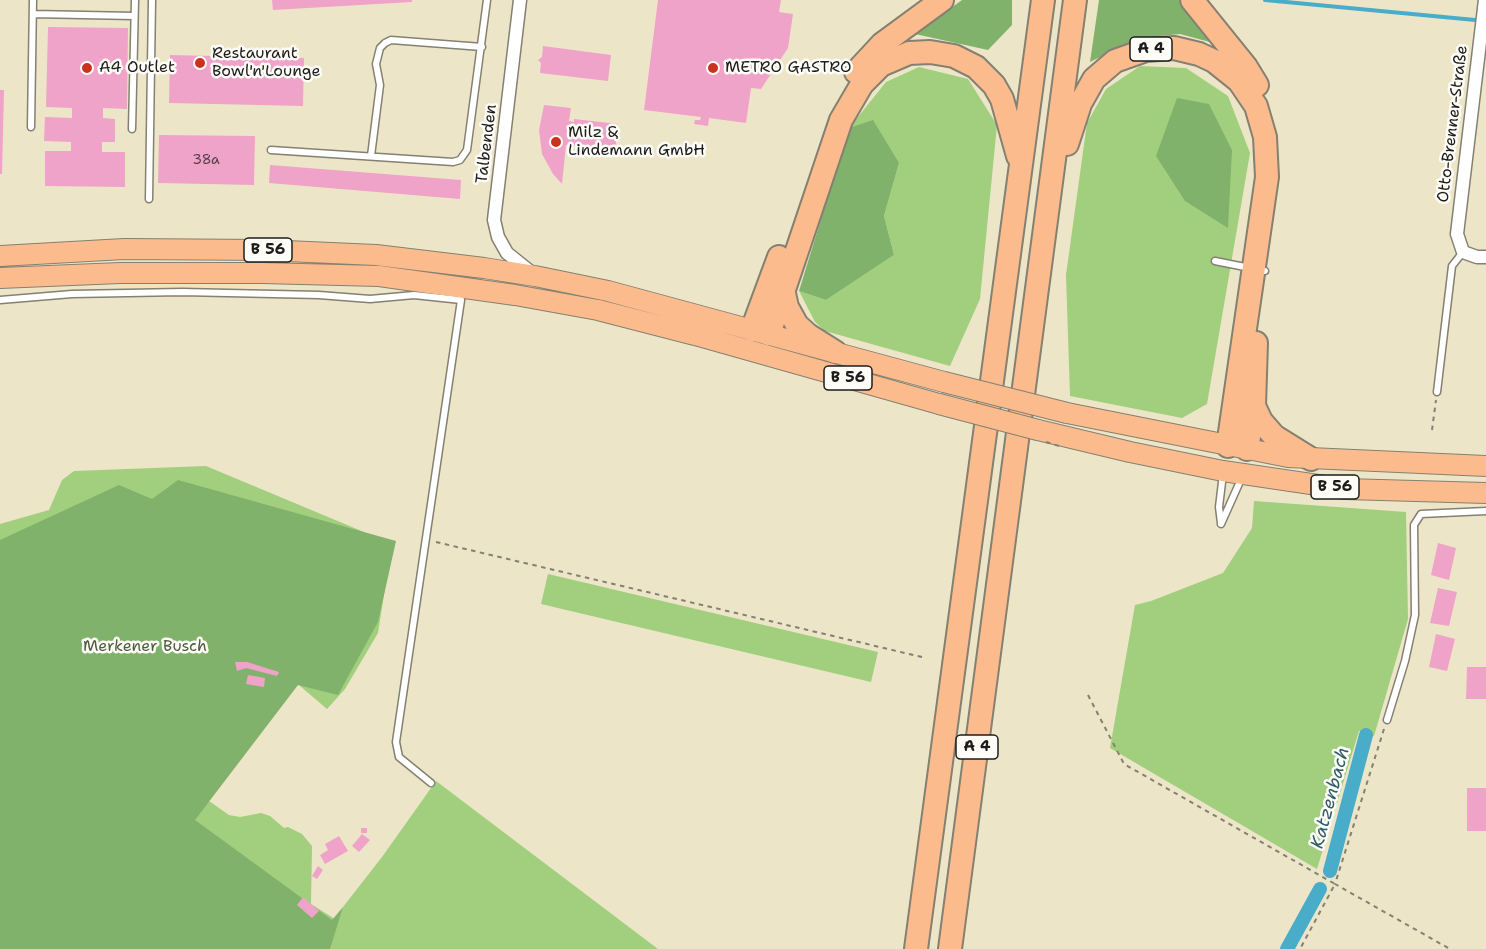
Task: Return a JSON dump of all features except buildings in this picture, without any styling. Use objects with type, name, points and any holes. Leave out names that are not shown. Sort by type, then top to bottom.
[{"type":"highway","points":[[759,339],[827,130],[841,98],[851,80],[873,53],[942,0]]},
{"type":"highway","name":"A 4","points":[[916,949],[1043,0]]},
{"type":"highway","name":"A 4","points":[[950,949],[1049,206],[1074,0]]},
{"type":"highway","points":[[1192,0],[1252,76],[1267,102],[1277,133],[1278,179],[1260,270],[1237,447]]},
{"type":"highway","name":"A 4","points":[[1049,206],[1076,115],[1084,94],[1094,79],[1115,61],[1136,52],[1155,48],[1174,48],[1199,54],[1214,61],[1239,81],[1260,116],[1265,137],[1267,177],[1260,270]]},
{"type":"highway","points":[[759,339],[783,289],[841,120],[862,84],[874,71],[890,60],[909,53],[939,52],[963,59],[976,67],[994,85],[1002,99],[1021,169]]},
{"type":"highway","points":[[1237,447],[1254,406],[1260,270]]},
{"type":"highway","points":[[783,289],[787,307],[797,325],[835,352]]},
{"type":"highway","points":[[1254,406],[1260,421],[1274,436],[1311,459]]},
{"type":"main road","name":"B 56","points":[[0,256],[124,249],[264,250],[376,255],[535,276],[608,291],[759,339],[939,404],[1062,436],[1223,471],[1346,489],[1486,493]]},
{"type":"main road","name":"B 56","points":[[0,278],[120,273],[379,276],[515,295],[835,352],[1067,413],[1288,457],[1486,466]]},
{"type":"main road","points":[[1223,471],[1237,447]]},
{"type":"main road","points":[[1237,447],[1243,474]]},
{"type":"street","name":"Talbenden","points":[[520,0],[494,220],[498,237],[507,253],[535,276]]},
{"type":"street","name":"Otto-Brenner-Straße","points":[[1463,252],[1456,234],[1485,0]]},
{"type":"street","points":[[1463,252],[1477,257],[1486,257]]},
{"type":"lane","points":[[31,127],[33,0]]},
{"type":"lane","points":[[132,129],[135,0]]},
{"type":"lane","points":[[149,199],[152,0]]},
{"type":"lane","points":[[271,150],[453,162],[460,160],[465,156],[467,150],[487,0]]},
{"type":"lane","points":[[33,14],[134,16]]},
{"type":"lane","points":[[371,156],[380,85],[376,64],[380,48],[385,43],[391,40],[482,47]]},
{"type":"lane","points":[[1437,392],[1452,266],[1463,252]]},
{"type":"lane","points":[[1215,261],[1260,270]]},
{"type":"lane","points":[[0,300],[72,294],[182,292],[319,295],[370,299],[414,295],[461,300],[396,742],[399,757],[430,783]]},
{"type":"lane","points":[[1223,471],[1221,524],[1243,474]]},
{"type":"lane","points":[[1387,720],[1405,661],[1415,615],[1414,525],[1420,514],[1486,511]]},
{"type":"path","points":[[1432,430],[1437,392]]},
{"type":"path","points":[[427,540],[926,658]]},
{"type":"path","points":[[1088,695],[1124,764],[1450,949]]},
{"type":"path","points":[[1299,949],[1335,884],[1387,720]]},
{"type":"green space","points":[[962,0],[1012,0],[1012,25],[988,50],[915,34]]},
{"type":"green space","points":[[1099,0],[1182,0],[1221,45],[1180,34],[1139,38],[1090,62]]},
{"type":"green space","points":[[1140,66],[1186,68],[1228,96],[1250,153],[1207,404],[1182,418],[1070,396],[1066,275],[1087,123],[1106,89]]},
{"type":"green space","points":[[919,67],[968,79],[997,125],[980,299],[950,366],[825,331],[815,322],[799,291],[826,300],[894,255],[884,216],[899,163],[849,128],[886,82]]},
{"type":"green space","points":[[1177,98],[1209,104],[1232,150],[1228,228],[1185,201],[1156,156]]},
{"type":"green space","points":[[873,120],[899,163],[884,216],[894,255],[826,300],[799,291],[849,128]]},
{"type":"green space","name":"Merkener Busch","points":[[206,466],[364,532],[390,556],[378,633],[345,689],[327,709],[285,673],[199,794],[229,815],[240,817],[261,813],[270,816],[284,828],[288,827],[302,834],[312,846],[311,904],[338,921],[343,907],[436,781],[658,949],[0,949],[0,524],[49,510],[62,480],[74,471]]},
{"type":"green space","name":"Merkener Busch","points":[[178,480],[396,541],[378,622],[338,695],[298,685],[195,820],[332,920],[343,907],[330,949],[0,949],[0,540],[119,485],[152,499]]},
{"type":"green space","points":[[1254,501],[1406,512],[1408,619],[1374,736],[1359,731],[1317,869],[1110,748],[1135,605],[1223,573],[1252,528]]},
{"type":"green space","points":[[548,574],[878,652],[871,682],[541,604]]},
{"type":"waterway","points":[[1265,0],[1475,20]]},
{"type":"waterway","name":"Katzenbach","points":[[1330,871],[1366,735]]},
{"type":"waterway","name":"Katzenbach","points":[[1287,949],[1320,889]]},
{"type":"place","name":"Restaurant Bowl'n'Lounge","points":[[200,63]]},
{"type":"place","name":"A4 Outlet","points":[[87,68]]},
{"type":"place","name":"METRO GASTRO","points":[[713,68]]},
{"type":"place","name":"Milz & Lindemann GmbH","points":[[556,142]]}]
